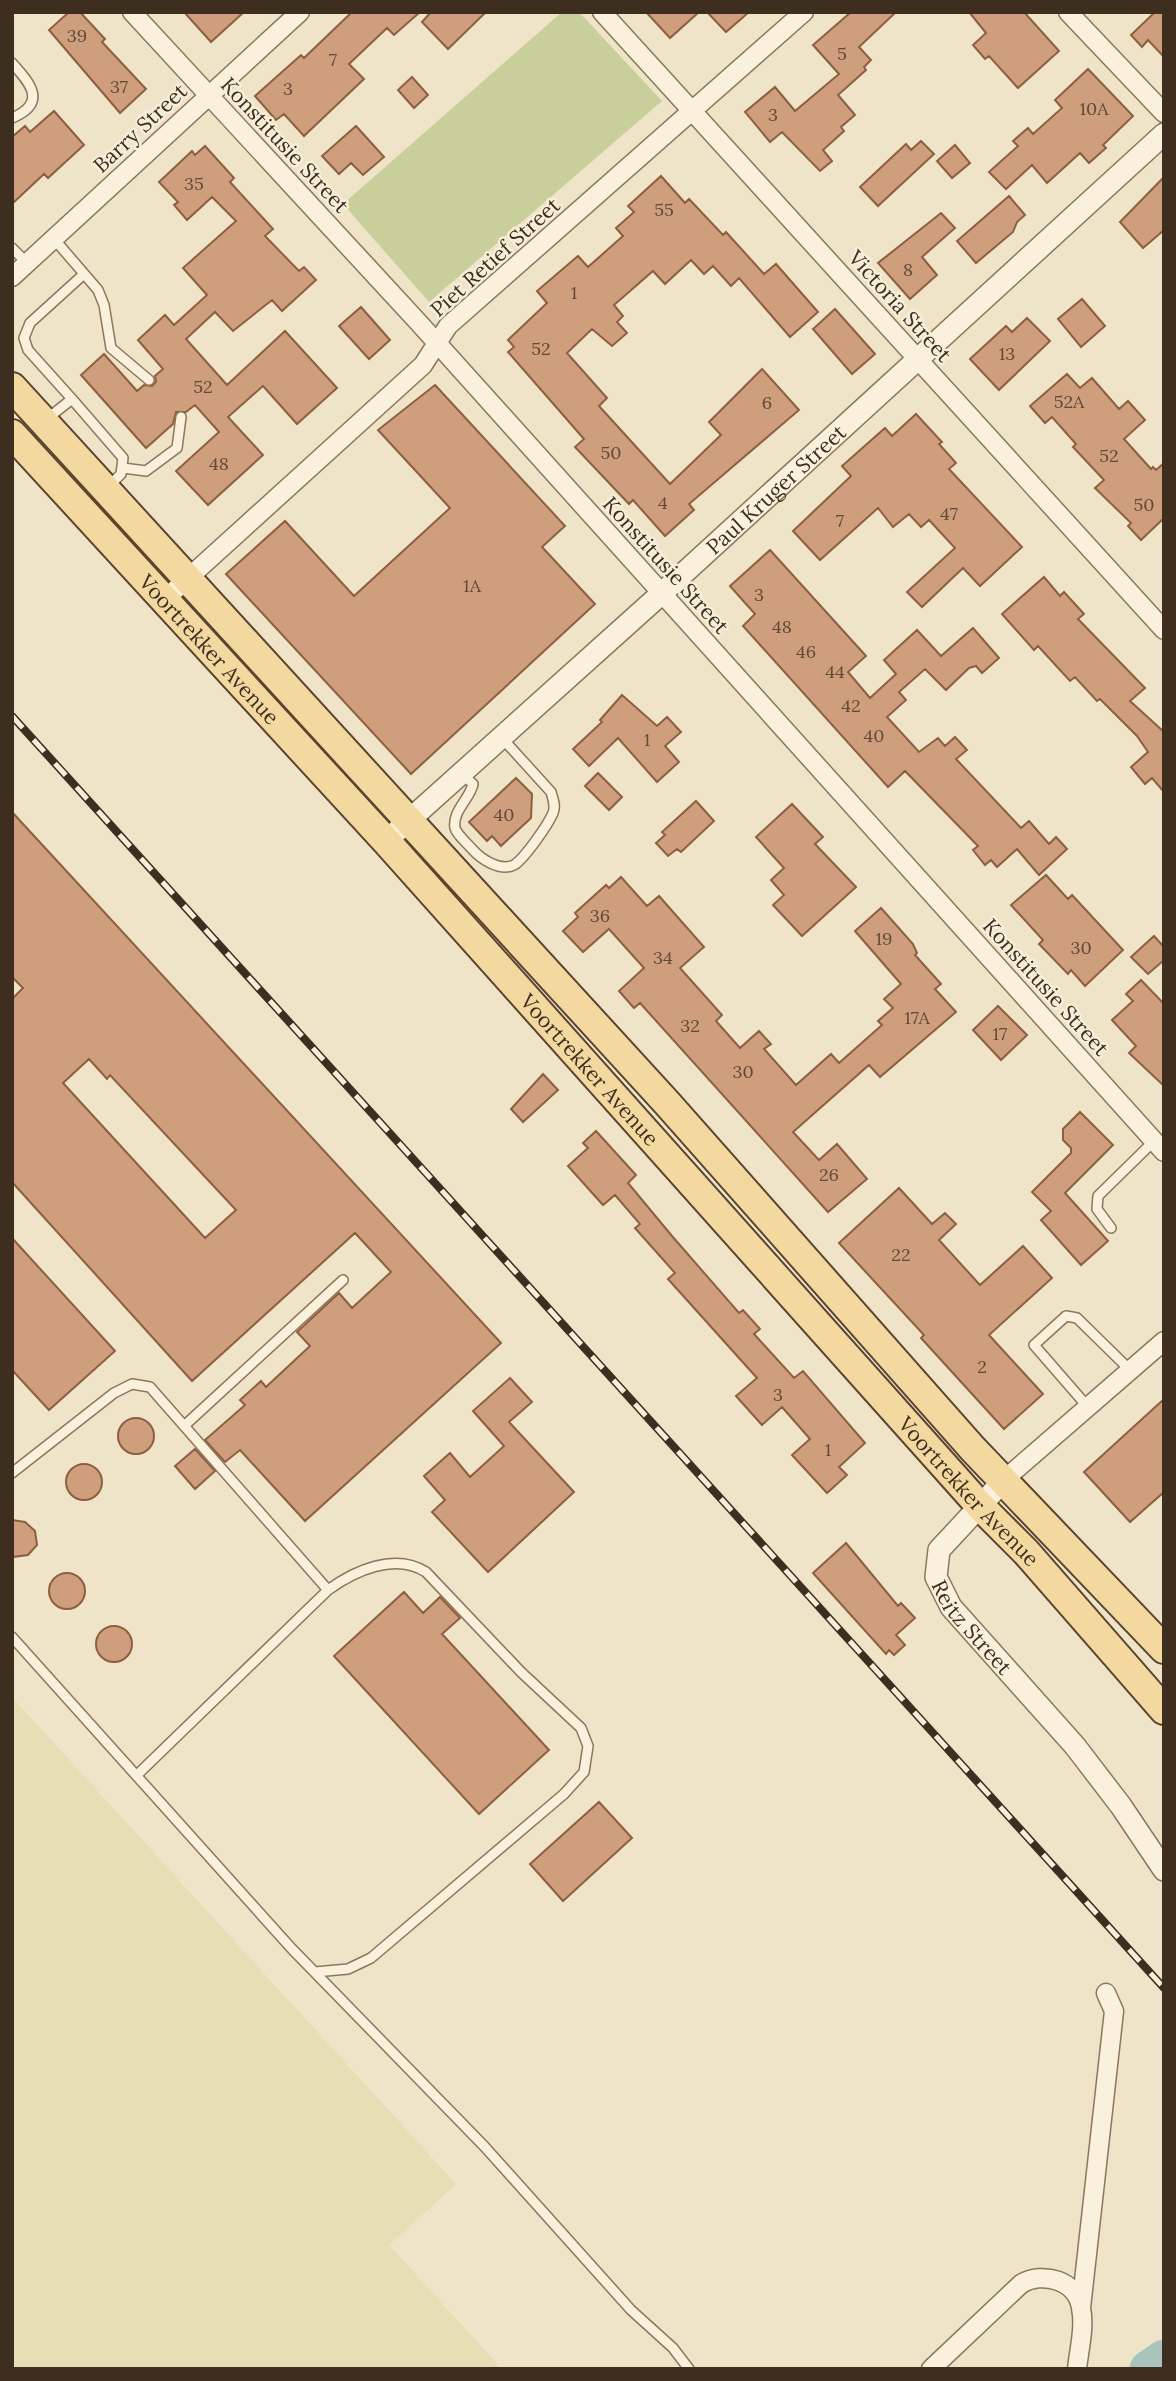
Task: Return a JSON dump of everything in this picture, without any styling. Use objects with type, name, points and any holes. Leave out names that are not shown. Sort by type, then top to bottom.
[{"type":"main road","name":"Voortrekker Avenue","points":[[12,387],[411,820],[667,1103],[965,1440],[1164,1649]]},
{"type":"main road","name":"Voortrekker Avenue","points":[[12,434],[386,841],[981,1507],[1026,1552],[1164,1710]]},
{"type":"main road","points":[[1109,1650],[1141,1624]]},
{"type":"street","name":"Konstitusie Street","points":[[132,12],[437,343],[1159,1147]]},
{"type":"street","name":"Barry Street","points":[[12,277],[300,12]]},
{"type":"street","name":"Victoria Street","points":[[603,12],[1164,630]]},
{"type":"street","name":"Piet Retief Street","points":[[164,600],[423,365],[449,326],[804,12]]},
{"type":"street","points":[[1068,12],[1164,113]]},
{"type":"street","name":"Paul Kruger Street","points":[[386,841],[661,594],[1164,134]]},
{"type":"street","name":"Reitz Street","points":[[1164,1341],[1005,1479],[939,1550],[936,1577],[951,1607],[1075,1746],[1121,1806],[1164,1870]]},
{"type":"street","points":[[1077,2369],[1114,2011],[1106,1993]]},
{"type":"street","points":[[932,2369],[1032,2277],[1056,2279],[1078,2298],[1082,2308]]},
{"type":"lane","points":[[12,63],[33,86],[34,95],[25,110],[12,118]]},
{"type":"lane","points":[[55,240],[98,290],[104,305],[111,348],[149,380]]},
{"type":"lane","points":[[12,248],[28,264]]},
{"type":"lane","points":[[84,274],[30,323],[24,338],[28,350],[123,458],[123,468],[105,490]]},
{"type":"lane","points":[[43,422],[72,399]]},
{"type":"lane","points":[[123,468],[146,471],[177,448],[181,417]]},
{"type":"lane","points":[[461,773],[472,784],[469,797],[461,805],[456,819],[457,832],[476,854],[491,863],[505,868],[516,864],[539,835],[553,812],[554,804],[545,784],[502,738]]},
{"type":"lane","points":[[1111,1228],[1097,1209],[1098,1196],[1159,1147]]},
{"type":"lane","points":[[184,1426],[343,1280]]},
{"type":"lane","points":[[1087,1406],[1034,1345],[1066,1316],[1077,1318],[1131,1371]]},
{"type":"lane","points":[[12,1473],[114,1393],[132,1384],[150,1387],[328,1590]]},
{"type":"lane","points":[[138,1774],[328,1590],[345,1578],[372,1566],[420,1568],[581,1728],[588,1746],[584,1772],[564,1794],[371,1958],[348,1969],[314,1972]]},
{"type":"lane","points":[[12,1637],[314,1972],[484,2146],[631,2310],[673,2348],[689,2369]]},
{"type":"shaded area","points":[[12,1697],[456,2184],[389,2245],[502,2369],[12,2369]]},
{"type":"green space","points":[[562,12],[579,12],[662,101],[429,302],[343,204]]},
{"type":"building","points":[[69,12],[80,12],[105,39],[102,42],[146,89],[120,113],[49,30]]},
{"type":"building","points":[[184,12],[244,12],[211,42]]},
{"type":"building","points":[[352,12],[420,12],[394,35],[387,28],[349,64],[364,79],[304,136],[284,114],[276,120],[255,96],[301,55],[304,58]]},
{"type":"building","points":[[431,12],[486,12],[448,49],[422,22]]},
{"type":"building","points":[[646,12],[699,12],[670,38]]},
{"type":"building","points":[[707,12],[749,12],[726,32]]},
{"type":"building","points":[[851,12],[896,12],[859,47],[871,60],[864,67],[866,70],[838,95],[855,115],[841,127],[844,131],[823,150],[832,161],[820,171],[782,132],[770,142],[745,112],[775,87],[795,111],[839,74],[813,45]]},
{"type":"building","points":[[969,12],[1024,12],[1059,51],[1018,88],[989,56],[985,59],[973,45],[986,33]]},
{"type":"building","points":[[1155,12],[1164,12],[1164,57],[1148,40],[1142,47],[1131,35]]},
{"type":"building","points":[[1088,69],[1133,116],[1103,145],[1106,148],[1089,163],[1080,153],[1047,183],[1032,165],[1006,189],[989,172],[1018,146],[1013,141],[1028,128],[1033,134],[1062,108],[1055,100]]},
{"type":"building","points":[[412,77],[428,95],[414,108],[398,90]]},
{"type":"building","points":[[54,111],[84,145],[48,178],[44,174],[12,204],[12,137],[25,126],[30,132]]},
{"type":"building","points":[[356,126],[384,157],[363,175],[351,163],[339,174],[322,156]]},
{"type":"building","points":[[921,141],[934,154],[878,206],[860,187],[906,144],[911,150]]},
{"type":"building","points":[[955,145],[970,163],[952,178],[937,161]]},
{"type":"building","points":[[205,146],[234,178],[230,182],[273,229],[265,236],[299,271],[304,267],[316,280],[282,311],[272,300],[233,331],[215,312],[186,339],[227,385],[285,331],[337,388],[297,424],[263,386],[228,417],[263,455],[208,505],[176,471],[219,432],[195,405],[186,412],[176,412],[173,424],[146,448],[81,375],[104,354],[137,391],[144,385],[152,386],[156,382],[155,376],[163,369],[138,340],[165,315],[174,325],[207,295],[183,268],[236,221],[212,197],[187,220],[174,205],[178,202],[159,182],[192,151],[195,155]]},
{"type":"building","points":[[661,176],[685,203],[689,199],[723,235],[726,232],[764,274],[776,264],[818,312],[790,337],[739,278],[731,286],[713,266],[704,274],[691,260],[665,284],[653,271],[614,305],[623,316],[617,322],[627,333],[612,346],[592,329],[567,353],[607,398],[599,406],[670,484],[721,435],[709,422],[762,369],[799,410],[689,504],[694,510],[665,536],[633,500],[629,504],[575,447],[584,439],[508,352],[514,347],[508,340],[547,303],[537,291],[578,256],[588,267],[623,236],[616,228],[634,212],[628,206]]},
{"type":"building","points":[[1164,177],[1164,230],[1143,248],[1120,222]]},
{"type":"building","points":[[1009,196],[1025,215],[1017,222],[1013,232],[976,263],[957,241]]},
{"type":"building","points":[[941,213],[955,228],[922,257],[937,275],[910,299],[878,263]]},
{"type":"building","points":[[1082,299],[1105,326],[1081,347],[1058,319]]},
{"type":"building","points":[[361,307],[390,340],[369,359],[339,326]]},
{"type":"building","points":[[835,309],[875,354],[852,374],[813,329]]},
{"type":"building","points":[[1027,318],[1050,341],[999,390],[970,359],[1006,326],[1012,332]]},
{"type":"building","points":[[1067,374],[1080,388],[1092,378],[1119,409],[1128,401],[1145,420],[1124,439],[1151,469],[1153,467],[1156,470],[1164,463],[1164,518],[1141,540],[1128,526],[1131,523],[1095,488],[1104,480],[1073,447],[1076,444],[1052,417],[1045,423],[1030,406]]},
{"type":"building","points":[[435,385],[565,526],[542,547],[595,604],[411,774],[226,574],[285,521],[354,596],[450,508],[378,430]]},
{"type":"building","points":[[916,414],[942,442],[939,444],[956,463],[949,469],[1022,547],[980,586],[963,568],[922,607],[907,592],[955,548],[929,520],[921,527],[909,514],[893,527],[878,508],[820,560],[793,531],[851,476],[842,466],[885,428],[892,436]]},
{"type":"building","points":[[770,550],[866,656],[848,672],[870,698],[896,674],[884,660],[917,630],[941,656],[973,628],[999,658],[982,673],[976,666],[969,668],[946,690],[925,669],[899,692],[906,700],[887,717],[919,752],[938,738],[945,746],[955,737],[967,750],[956,759],[1021,828],[1029,821],[1049,844],[1056,837],[1067,849],[1039,875],[1017,849],[997,867],[991,860],[985,865],[973,850],[978,846],[905,771],[888,787],[743,626],[755,614],[730,586]]},
{"type":"building","points":[[1044,577],[1060,596],[1064,592],[1084,614],[1078,619],[1145,688],[1130,701],[1164,732],[1164,792],[1152,778],[1145,784],[1131,767],[1148,752],[1137,736],[1100,699],[1097,701],[1075,677],[1070,681],[1038,646],[1034,650],[1002,614]]},
{"type":"building","points":[[622,695],[657,726],[667,717],[681,732],[665,746],[679,762],[657,782],[618,738],[589,766],[573,749],[602,722],[600,720]]},
{"type":"building","points":[[598,773],[622,797],[609,810],[585,786]]},
{"type":"building","points":[[516,778],[532,794],[531,818],[501,846],[492,836],[487,841],[469,822]]},
{"type":"building","points":[[696,801],[714,821],[681,852],[677,849],[668,856],[656,843],[665,835],[662,832]]},
{"type":"building","points":[[792,804],[823,837],[815,844],[856,887],[802,936],[773,905],[784,895],[771,880],[784,868],[756,837]]},
{"type":"building","points":[[12,812],[501,1343],[305,1521],[240,1450],[225,1462],[205,1440],[245,1405],[240,1400],[261,1381],[266,1387],[310,1346],[297,1332],[339,1293],[352,1308],[391,1272],[355,1233],[192,1381],[12,1182],[12,999],[23,988],[12,977]],"holes":[[[89,1059],[107,1079],[110,1075],[236,1210],[205,1238],[63,1083]]]},
{"type":"building","points":[[1046,875],[1068,899],[1072,895],[1123,950],[1085,986],[1071,970],[1068,974],[1039,944],[1043,940],[1011,905]]},
{"type":"building","points":[[621,877],[647,906],[659,896],[704,947],[680,968],[722,1015],[716,1021],[740,1048],[759,1031],[771,1044],[764,1049],[796,1085],[831,1054],[839,1063],[882,1025],[878,1021],[893,1008],[884,999],[901,984],[855,931],[881,908],[913,944],[917,953],[915,955],[941,984],[935,989],[956,1012],[880,1077],[869,1065],[793,1132],[819,1160],[837,1144],[867,1179],[828,1212],[640,1003],[634,1008],[619,991],[644,968],[609,929],[583,952],[563,931],[578,917],[575,913],[606,885],[609,888]]},
{"type":"building","points":[[1154,936],[1164,947],[1164,960],[1148,974],[1131,957]]},
{"type":"building","points":[[1141,980],[1164,1004],[1164,1086],[1129,1053],[1136,1046],[1112,1020],[1133,1001],[1126,994]]},
{"type":"building","points":[[998,1006],[1027,1035],[1001,1060],[973,1030]]},
{"type":"building","points":[[543,1074],[558,1090],[523,1122],[511,1109]]},
{"type":"building","points":[[1080,1112],[1113,1145],[1065,1193],[1108,1241],[1081,1265],[1041,1220],[1051,1211],[1032,1192],[1071,1153],[1071,1148],[1063,1140],[1063,1129]]},
{"type":"building","points":[[596,1131],[636,1175],[628,1183],[739,1313],[743,1310],[760,1329],[754,1334],[794,1378],[803,1371],[865,1443],[839,1467],[847,1475],[827,1493],[792,1455],[810,1439],[782,1407],[762,1425],[736,1396],[757,1378],[668,1279],[675,1273],[635,1228],[640,1224],[615,1195],[603,1205],[568,1166],[588,1148],[583,1143]]},
{"type":"building","points":[[899,1188],[932,1224],[945,1213],[956,1224],[939,1240],[980,1285],[1023,1246],[1052,1278],[989,1335],[1043,1394],[1004,1429],[921,1338],[924,1335],[839,1243]]},
{"type":"building","points":[[12,1238],[115,1351],[49,1410],[12,1370]]},
{"type":"building","points":[[510,1378],[532,1402],[509,1422],[574,1492],[488,1572],[432,1512],[445,1500],[424,1476],[450,1453],[470,1477],[504,1446],[473,1411]]},
{"type":"building","points":[[1164,1399],[1164,1492],[1130,1522],[1084,1472]]},
{"type":"building","points":[[136,1418],[149,1423],[154,1436],[149,1449],[136,1454],[123,1449],[118,1436],[123,1423]]},
{"type":"building","points":[[195,1449],[215,1471],[195,1489],[175,1466]]},
{"type":"building","points":[[84,1464],[97,1469],[102,1482],[97,1495],[84,1500],[71,1495],[66,1482],[71,1469]]},
{"type":"building","points":[[12,1520],[25,1522],[35,1531],[37,1545],[28,1555],[12,1557]]},
{"type":"building","points":[[846,1543],[898,1606],[901,1603],[915,1618],[896,1635],[905,1645],[894,1655],[889,1650],[886,1654],[813,1573]]},
{"type":"building","points":[[67,1573],[80,1578],[85,1591],[80,1604],[67,1609],[54,1604],[49,1591],[54,1578]]},
{"type":"building","points":[[404,1592],[423,1613],[440,1597],[460,1618],[442,1634],[549,1750],[479,1814],[334,1656]]},
{"type":"building","points":[[114,1626],[127,1631],[132,1644],[127,1657],[114,1662],[101,1657],[96,1644],[101,1631]]},
{"type":"building","points":[[599,1802],[632,1838],[563,1901],[530,1864]]},
{"type":"waterway","points":[[1148,2369],[1164,2358]]},
{"type":"railway","points":[[12,716],[1164,1988]]}]
